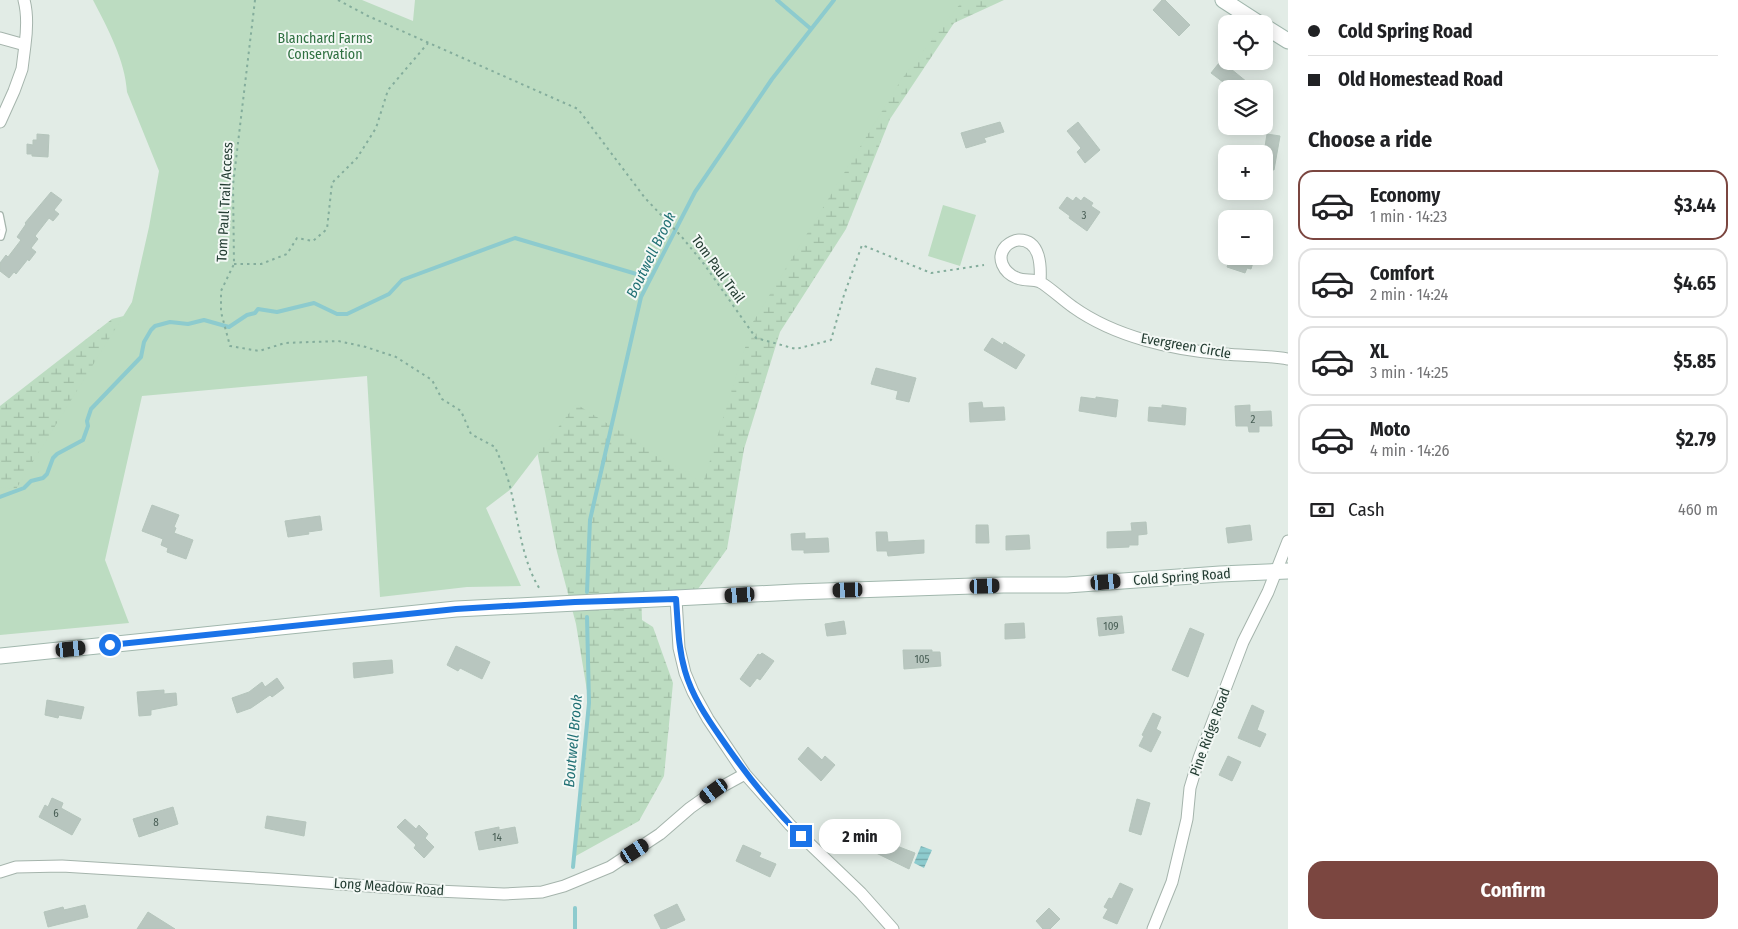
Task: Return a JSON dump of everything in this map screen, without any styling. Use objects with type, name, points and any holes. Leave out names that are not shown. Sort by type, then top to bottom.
[{"type":"street","points":[[0,122],[22,69],[27,30],[24,0]]},
{"type":"street","points":[[1223,0],[1246,15]]},
{"type":"street","points":[[1273,32],[1288,41]]},
{"type":"street","points":[[0,38],[25,45]]},
{"type":"street","name":"Evergreen Circle","points":[[1040,282],[1090,318],[1133,336],[1166,345],[1220,354],[1288,359]]},
{"type":"street","name":"Pine Ridge Road","points":[[1152,929],[1172,882],[1186,819],[1190,788],[1199,758],[1243,642],[1283,572],[1288,541]]},
{"type":"street","name":"Cold Spring Road","points":[[0,656],[456,609],[795,592],[1003,585],[1066,585],[1220,574],[1283,572]]},
{"type":"street","points":[[676,599],[679,648],[685,673],[708,719],[746,774],[790,825],[861,893],[893,929]]},
{"type":"street","name":"Long Meadow Road","points":[[0,872],[16,867],[62,866],[271,878],[437,891],[504,894],[542,892],[564,886],[610,868],[660,834],[690,808],[714,791],[746,774]]},
{"type":"lane","points":[[0,216],[3,230],[1,237]]},
{"type":"path","name":"Tom Paul Trail Access","points":[[255,0],[233,185],[234,264],[221,291],[221,312],[230,346],[259,351],[285,343],[338,341],[366,347],[396,357],[432,380],[442,398],[461,411],[471,434],[495,447],[511,489],[516,520],[532,578],[549,604]]},
{"type":"path","name":"Tom Paul Trail","points":[[338,0],[368,16],[578,109],[645,198],[681,236],[704,264],[756,338],[796,349],[831,340],[844,295],[862,245],[931,273],[984,265]]},
{"type":"path","points":[[234,264],[261,264],[287,254],[297,238],[313,241],[327,229],[332,184],[356,158],[376,128],[388,90],[428,43]]},
{"type":"green space","name":"Blanchard Farms Conservation","points":[[93,0],[362,0],[413,21],[415,0],[963,0],[901,80],[753,322],[703,483],[576,404],[511,489],[486,508],[521,586],[467,587],[380,597],[367,376],[142,396],[105,560],[129,623],[0,635],[0,487],[16,489],[132,302],[149,227],[159,171],[127,92],[123,68],[115,45]]},
{"type":"green space","points":[[594,0],[1004,0],[954,23],[890,119],[846,229],[780,332],[744,449],[727,549],[698,589],[641,592],[642,620],[653,627],[673,683],[664,776],[639,821],[574,857],[589,703],[576,624],[557,552],[532,426],[509,372],[184,345],[0,526],[0,406],[112,319],[221,291]]},
{"type":"green space","points":[[943,205],[976,215],[960,266],[928,256]]},
{"type":"water","points":[[921,846],[932,850],[924,868],[914,863]]},
{"type":"building","points":[[1162,0],[1165,0],[1190,25],[1179,36],[1153,10]]},
{"type":"building","points":[[1218,64],[1218,70],[1232,70],[1245,80],[1220,80],[1211,73]]},
{"type":"building","points":[[1000,122],[1004,132],[984,138],[986,142],[966,148],[961,133]]},
{"type":"building","points":[[1078,122],[1100,150],[1085,163],[1077,152],[1081,148],[1067,131]]},
{"type":"building","points":[[37,134],[49,135],[48,157],[27,154],[27,144],[33,145],[33,140],[37,140]]},
{"type":"building","points":[[1267,135],[1280,136],[1274,170],[1273,145],[1265,145]]},
{"type":"building","points":[[51,192],[62,200],[54,210],[59,214],[53,221],[49,218],[35,236],[38,239],[31,248],[36,252],[16,274],[14,272],[9,278],[0,271],[0,263],[6,255],[8,257],[21,240],[17,237],[25,223]]},
{"type":"building","points":[[1067,197],[1073,201],[1076,197],[1081,201],[1084,197],[1093,203],[1091,206],[1100,212],[1087,231],[1059,208]]},
{"type":"building","points":[[1228,265],[1252,265],[1251,269],[1247,268],[1245,273],[1227,267]]},
{"type":"building","points":[[992,338],[1003,345],[1004,342],[1025,355],[1016,369],[984,350]]},
{"type":"building","points":[[876,368],[916,378],[909,402],[896,399],[898,391],[871,384]]},
{"type":"building","points":[[1081,397],[1118,400],[1116,417],[1079,411]]},
{"type":"building","points":[[982,402],[983,408],[1004,407],[1005,420],[970,422],[969,403]]},
{"type":"building","points":[[1162,405],[1186,408],[1185,425],[1148,421],[1149,407],[1162,408]]},
{"type":"building","points":[[1250,405],[1250,412],[1271,411],[1272,426],[1259,426],[1259,432],[1249,432],[1248,426],[1236,426],[1235,406]]},
{"type":"building","points":[[152,505],[179,515],[174,527],[176,528],[174,533],[193,540],[186,559],[167,552],[168,548],[161,545],[163,539],[142,531]]},
{"type":"building","points":[[320,516],[322,530],[288,537],[285,521]]},
{"type":"building","points":[[1146,522],[1147,534],[1138,535],[1138,545],[1107,548],[1107,532],[1132,531],[1131,523]]},
{"type":"building","points":[[976,525],[988,525],[989,543],[976,543]]},
{"type":"building","points":[[1250,525],[1252,540],[1228,543],[1226,528]]},
{"type":"building","points":[[876,532],[887,532],[888,542],[924,540],[924,553],[888,556],[887,551],[877,551]]},
{"type":"building","points":[[805,533],[805,539],[828,538],[829,552],[804,553],[804,550],[792,550],[791,534]]},
{"type":"building","points":[[1029,535],[1030,549],[1006,550],[1006,536]]},
{"type":"building","points":[[1122,616],[1124,633],[1099,636],[1097,618]]},
{"type":"building","points":[[844,621],[846,634],[827,636],[825,624]]},
{"type":"building","points":[[1024,623],[1025,638],[1005,639],[1005,624]]},
{"type":"building","points":[[1190,628],[1204,634],[1188,677],[1172,670]]},
{"type":"building","points":[[456,646],[490,662],[482,679],[460,668],[458,671],[447,665]]},
{"type":"building","points":[[903,650],[932,650],[932,652],[940,652],[941,666],[904,669]]},
{"type":"building","points":[[762,653],[774,661],[760,680],[757,678],[750,687],[740,679],[758,654]]},
{"type":"building","points":[[392,660],[393,673],[354,678],[353,663]]},
{"type":"building","points":[[277,678],[284,688],[272,697],[270,695],[251,708],[237,713],[232,698],[249,692],[262,682],[265,687]]},
{"type":"building","points":[[164,690],[164,694],[176,693],[177,705],[151,710],[151,715],[139,716],[137,692]]},
{"type":"building","points":[[47,700],[84,707],[81,719],[59,715],[58,718],[45,715]]},
{"type":"building","points":[[1252,705],[1264,711],[1257,730],[1266,734],[1260,747],[1238,738]]},
{"type":"building","points":[[1153,713],[1161,717],[1156,729],[1161,732],[1151,752],[1139,746],[1144,736],[1142,735]]},
{"type":"building","points":[[808,747],[822,760],[825,756],[835,765],[821,781],[798,759]]},
{"type":"building","points":[[1228,756],[1241,762],[1232,781],[1219,775]]},
{"type":"building","points":[[52,798],[63,803],[61,808],[81,819],[72,835],[39,817],[45,805],[48,807]]},
{"type":"building","points":[[1137,799],[1150,803],[1141,835],[1129,831]]},
{"type":"building","points":[[173,807],[178,824],[139,837],[133,819]]},
{"type":"building","points":[[267,816],[306,822],[304,836],[265,828]]},
{"type":"building","points":[[405,819],[416,829],[419,825],[428,834],[425,838],[434,847],[424,858],[414,848],[416,845],[397,827]]},
{"type":"building","points":[[499,827],[499,830],[515,827],[518,843],[479,850],[475,832]]},
{"type":"building","points":[[881,838],[915,853],[909,869],[872,851],[876,841],[879,842]]},
{"type":"building","points":[[743,845],[761,853],[759,857],[776,864],[770,877],[736,861]]},
{"type":"building","points":[[1120,883],[1133,889],[1117,924],[1103,918],[1108,909],[1104,907],[1109,898],[1112,899]]},
{"type":"building","points":[[677,904],[685,920],[661,929],[654,915]]},
{"type":"building","points":[[85,905],[88,917],[48,927],[44,912],[63,907],[64,910]]},
{"type":"building","points":[[1049,908],[1060,919],[1050,929],[1043,929],[1036,921]]},
{"type":"building","points":[[148,912],[175,929],[137,929]]},
{"type":"waterway","points":[[777,0],[811,29]]},
{"type":"waterway","name":"Boutwell Brook","points":[[587,592],[590,520],[641,297],[695,192],[772,79],[834,0]]},
{"type":"waterway","points":[[0,497],[24,488],[31,481],[43,478],[57,454],[83,440],[91,409],[141,357],[144,342],[155,326],[170,322],[188,324],[204,320],[229,327],[247,315],[255,313],[258,309],[277,312],[314,303],[337,314],[347,314],[389,294],[402,280],[515,238],[650,278]]},
{"type":"waterway","name":"Boutwell Brook","points":[[573,867],[589,703],[587,617]]},
{"type":"waterway","name":"Boutwell Brook","points":[[575,908],[575,929]]},
{"type":"route","points":[[110,645],[456,609],[575,602],[676,599],[679,648],[685,673],[693,692],[708,719],[746,774],[801,836]]}]
